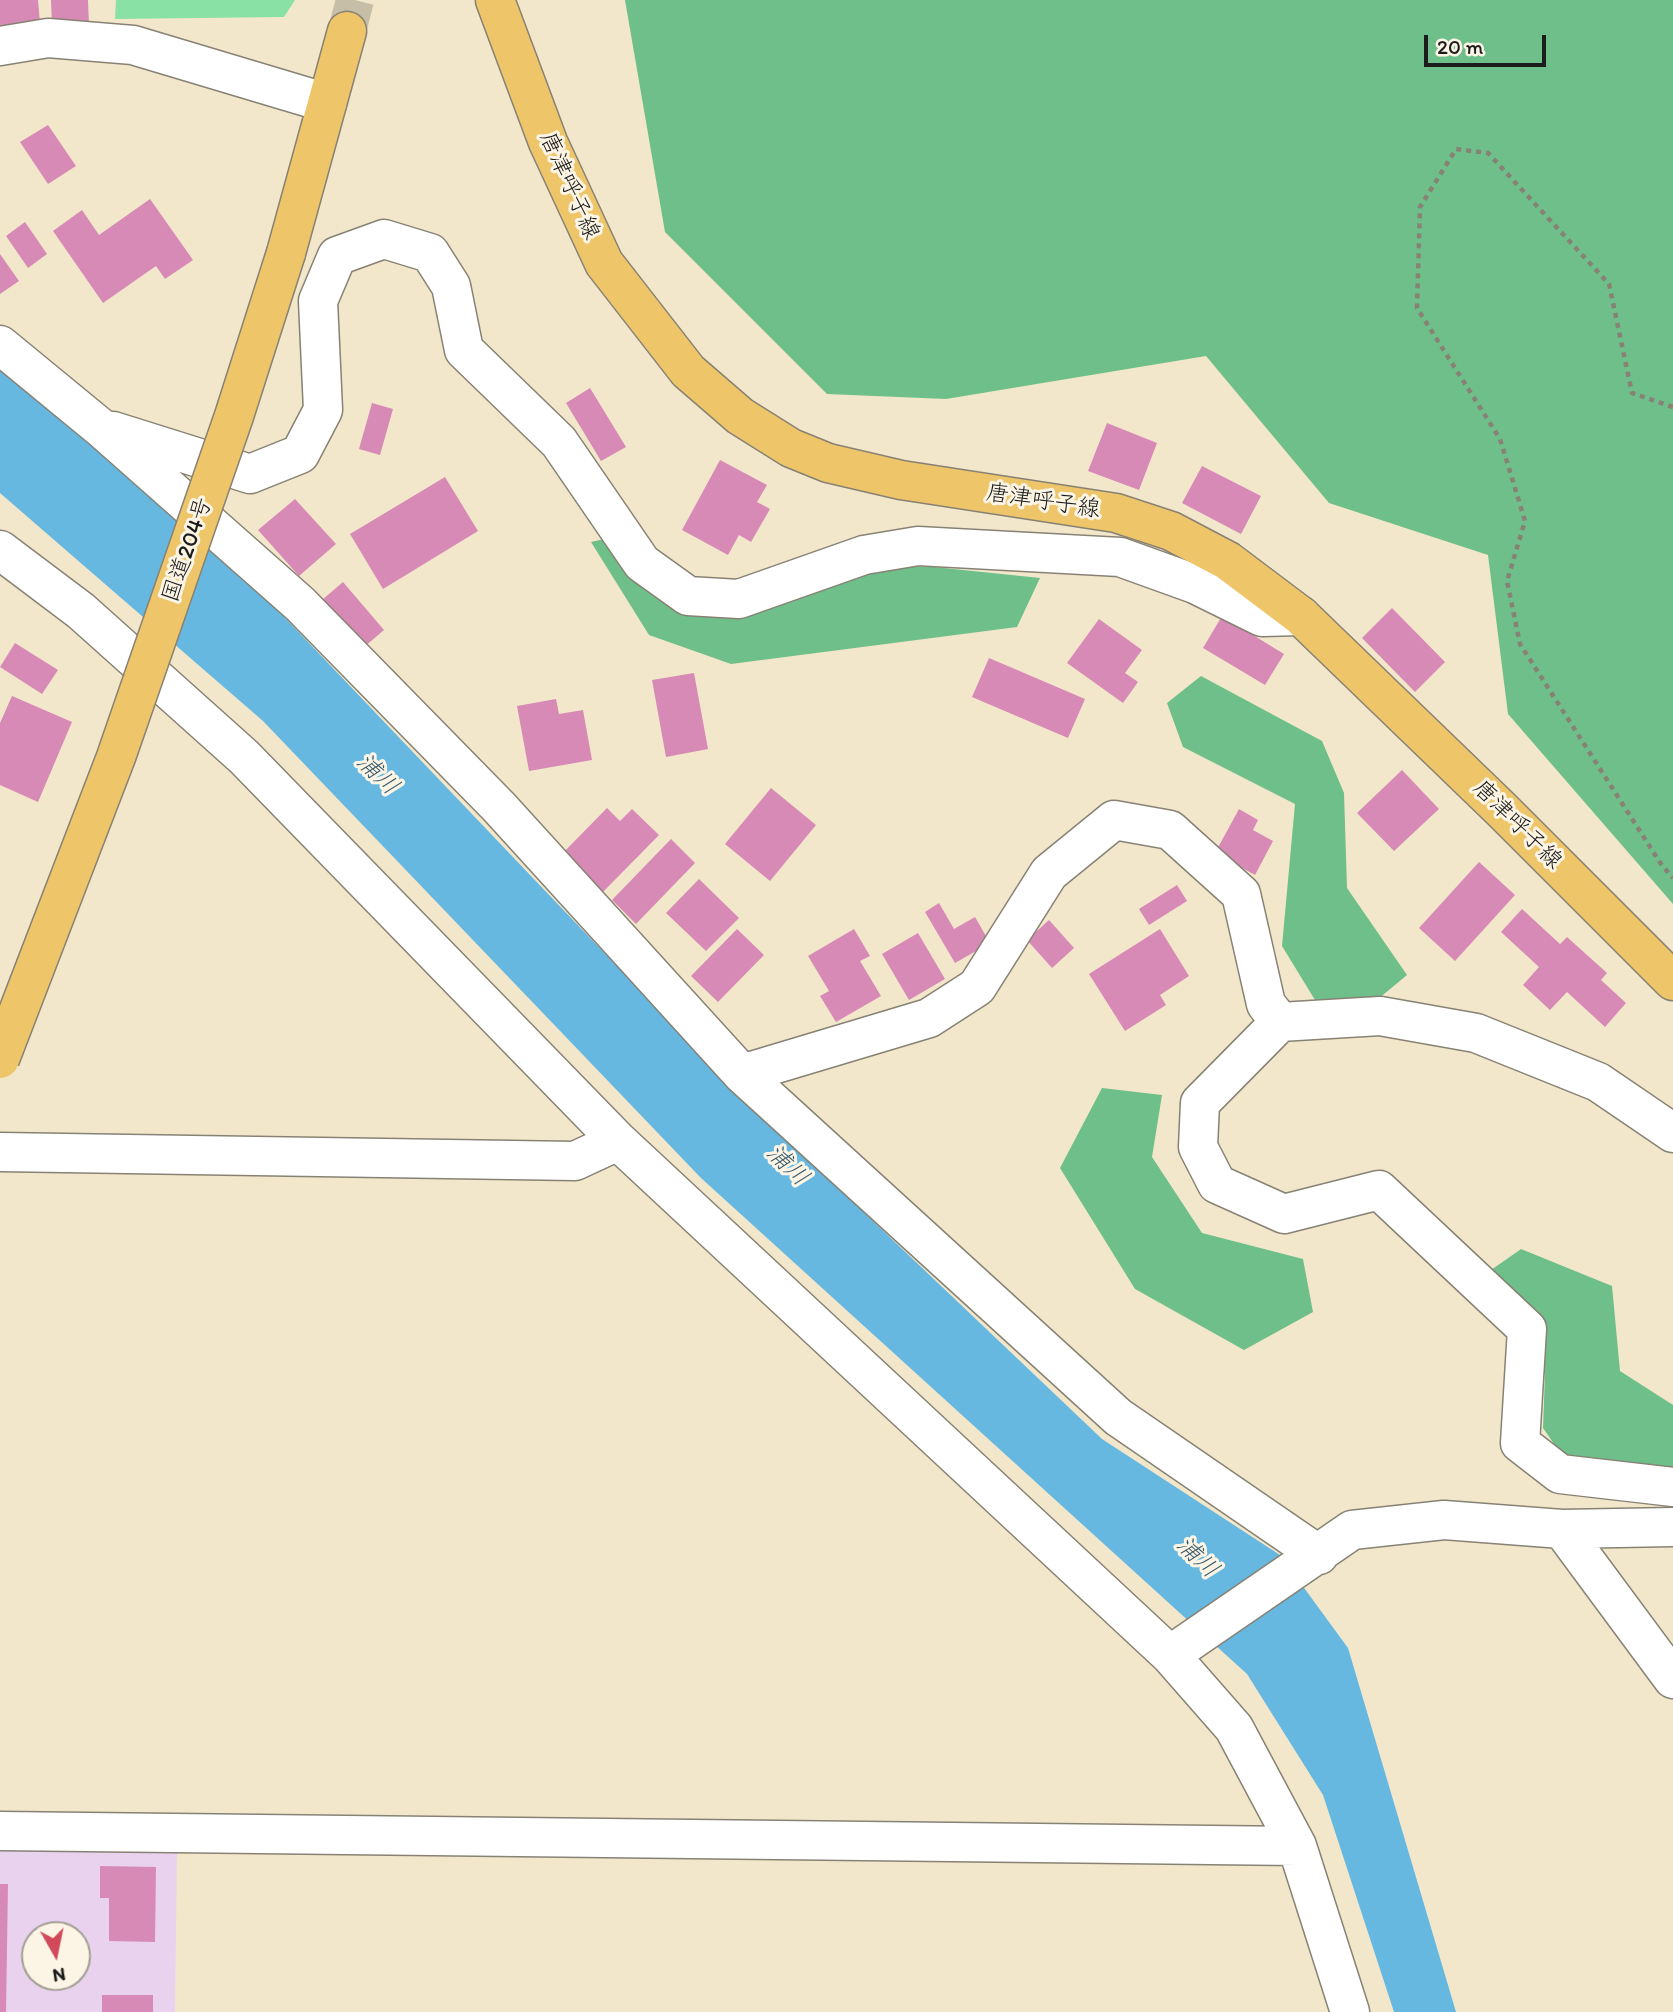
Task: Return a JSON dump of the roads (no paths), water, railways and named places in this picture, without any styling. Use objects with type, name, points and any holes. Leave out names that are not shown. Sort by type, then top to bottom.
[{"type":"main road","name":"唐津呼子線","points":[[495,0],[548,142],[604,263],[688,371],[740,416],[791,448],[828,463],[901,480],[1116,513],[1171,531],[1228,561],[1301,616],[1502,810],[1673,981]]},
{"type":"main road","name":"国道204号","points":[[0,1059],[116,757],[234,416],[286,253],[347,31]]},
{"type":"street","points":[[0,46],[48,38],[133,45],[327,103]]},
{"type":"street","points":[[101,428],[250,474],[300,454],[323,410],[318,301],[337,256],[384,239],[430,253],[451,286],[464,350],[559,442],[642,563],[688,596],[738,599],[864,555],[918,546],[1120,558],[1195,584],[1262,617],[1301,616]]},
{"type":"street","points":[[0,345],[101,428],[300,604],[499,807],[742,1074],[1118,1417],[1319,1555]]},
{"type":"street","points":[[0,550],[81,611],[244,757],[618,1141],[1170,1655],[1234,1728],[1297,1846],[1350,2012]]},
{"type":"street","points":[[742,1074],[929,1018],[977,987],[1049,873],[1114,820],[1170,830],[1241,894],[1266,1004],[1280,1021]]},
{"type":"street","points":[[1673,1133],[1598,1082],[1476,1033],[1380,1016],[1280,1021],[1200,1103],[1198,1147],[1217,1184],[1283,1214],[1379,1190],[1527,1329],[1520,1443],[1560,1474],[1673,1487]]},
{"type":"street","points":[[0,1152],[575,1161],[618,1141]]},
{"type":"street","points":[[1170,1655],[1352,1530],[1444,1520],[1562,1529],[1673,1527]]},
{"type":"street","points":[[1562,1529],[1673,1679]]},
{"type":"street","points":[[0,1830],[1297,1846]]},
{"type":"water","name":"浦川","points":[[0,357],[146,472],[735,1090],[1102,1439],[1280,1555],[1348,1648],[1456,2012],[1394,2012],[1323,1795],[1247,1674],[701,1178],[263,721],[0,493]]},
{"type":"tunnel","points":[[347,31],[355,0]]}]
